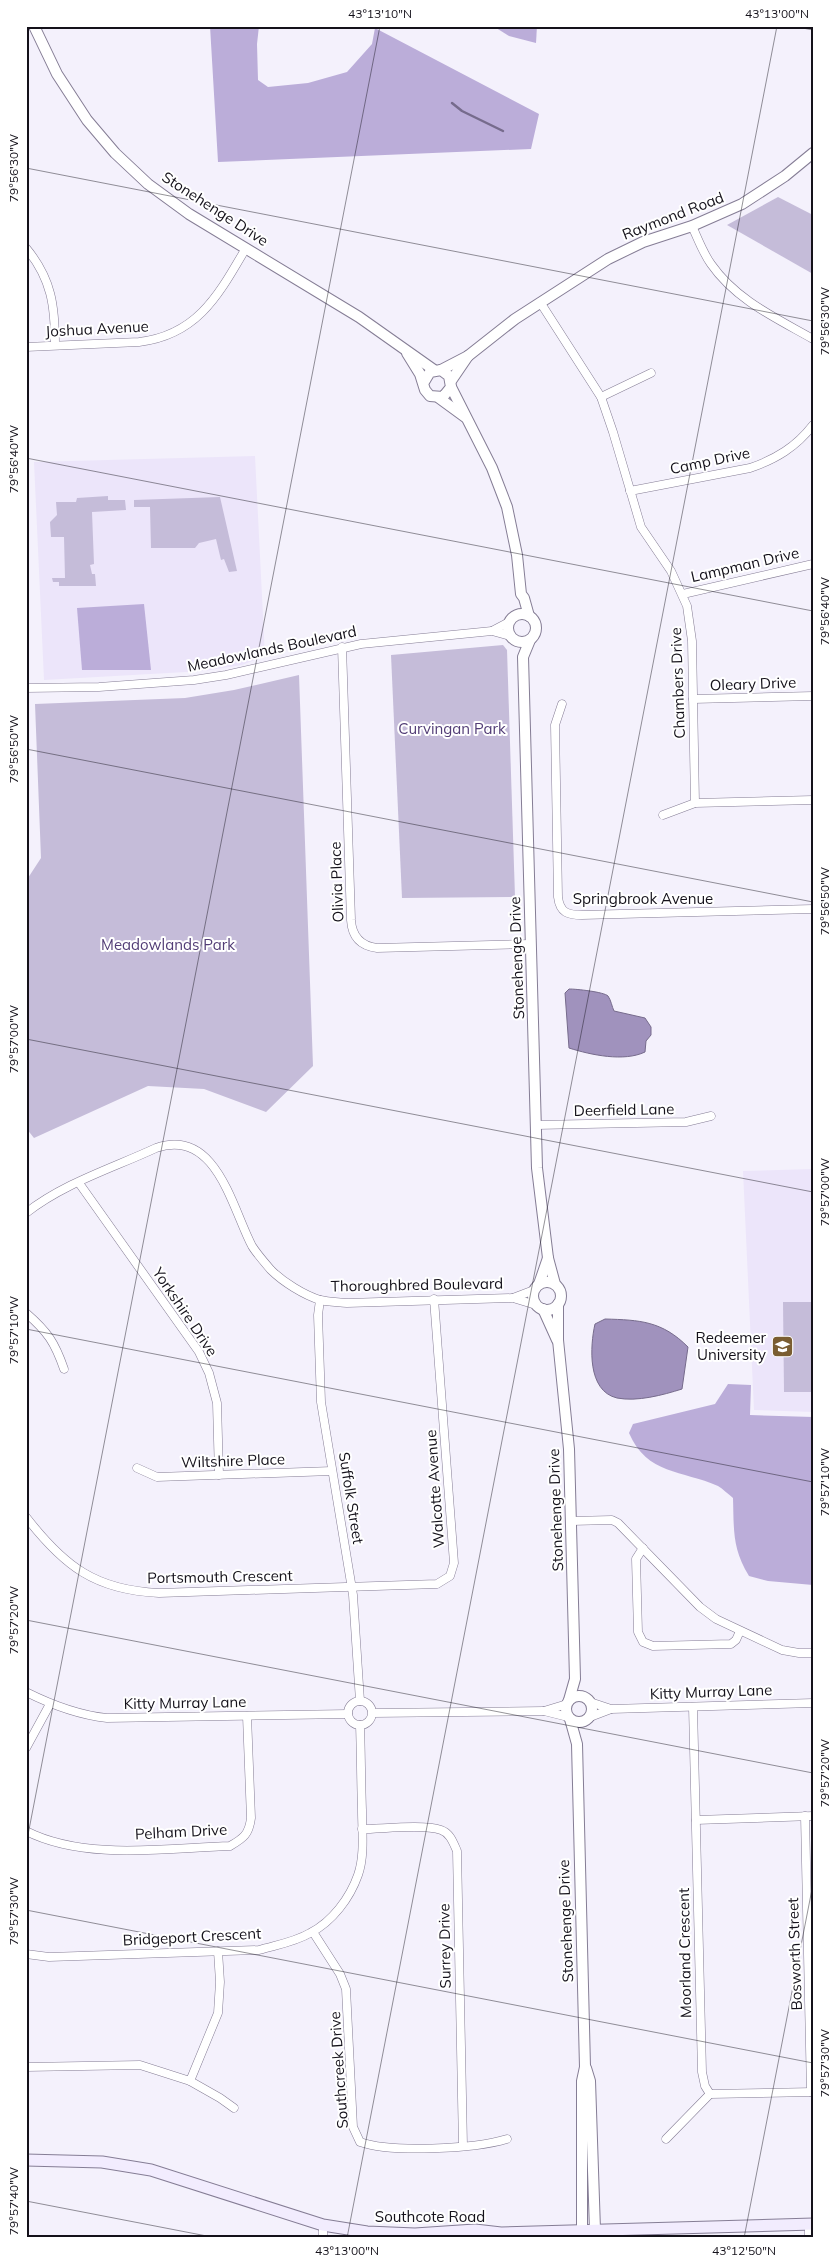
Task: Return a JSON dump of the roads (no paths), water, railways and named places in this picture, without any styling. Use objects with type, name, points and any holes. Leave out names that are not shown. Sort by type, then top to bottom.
[{"type":"main road","name":"Southcote Road","points":[[26,2160],[102,2162],[150,2170],[323,2225],[367,2232],[415,2234],[475,2230],[500,2233],[811,2224]]},
{"type":"street","name":"Stonehenge Drive","points":[[34,26],[66,89],[87,120],[115,153],[166,198],[359,317],[405,351],[438,370]]},
{"type":"street","name":"Raymond Road","points":[[438,370],[468,356],[540,302],[626,250],[643,242],[692,226],[756,196],[813,152]]},
{"type":"street","points":[[692,226],[710,263],[732,289],[758,308],[813,339]]},
{"type":"street","points":[[26,248],[42,270],[48,285],[54,316],[55,346]]},
{"type":"street","name":"Joshua Avenue","points":[[26,347],[139,342],[156,340],[174,333],[191,323],[208,307],[246,248]]},
{"type":"street","name":"Chambers Drive","points":[[540,302],[601,397],[641,527],[671,571],[683,594],[692,630],[695,803]]},
{"type":"street","name":"Stonehenge Drive","points":[[405,351],[424,382]]},
{"type":"street","name":"Raymond Road","points":[[452,384],[468,356]]},
{"type":"street","points":[[465,417],[439,398],[426,393],[424,382],[427,374],[438,370],[447,373],[465,417],[492,468],[507,507],[516,547],[521,594],[512,619],[513,638],[521,642],[530,640],[536,628],[529,616],[521,594]]},
{"type":"street","points":[[601,397],[652,373]]},
{"type":"street","points":[[439,398],[447,395],[452,384]]},
{"type":"street","name":"Camp Drive","points":[[630,492],[750,468],[766,462],[790,448],[813,425]]},
{"type":"street","name":"Lampman Drive","points":[[683,594],[813,564]]},
{"type":"street","points":[[512,619],[522,614],[529,616]]},
{"type":"street","name":"Meadowlands Boulevard","points":[[26,688],[99,687],[194,680],[226,675],[342,647],[421,636],[492,630],[512,619]]},
{"type":"street","name":"Meadowlands Boulevard","points":[[492,630],[513,638]]},
{"type":"street","name":"Stonehenge Drive","points":[[513,638],[523,658]]},
{"type":"street","name":"Stonehenge Drive","points":[[530,640],[523,658],[538,1186],[548,1258],[552,1266],[555,1284]]},
{"type":"street","name":"Olivia Place","points":[[342,647],[351,920],[358,940],[367,946],[377,948],[531,944]]},
{"type":"street","name":"Oleary Drive","points":[[693,700],[813,696]]},
{"type":"street","name":"Springbrook Avenue","points":[[562,704],[555,725],[558,898],[563,912],[572,915],[582,915],[813,909]]},
{"type":"street","points":[[662,815],[695,803],[813,800]]},
{"type":"street","name":"Deerfield Lane","points":[[536,1125],[686,1122],[711,1116]]},
{"type":"street","name":"Thoroughbred Boulevard","points":[[26,1213],[42,1201],[166,1144],[182,1145],[196,1150],[214,1166],[253,1248],[272,1272],[298,1290],[320,1300],[347,1303],[513,1298],[539,1307]]},
{"type":"street","name":"Yorkshire Drive","points":[[79,1183],[199,1352],[209,1373],[217,1403],[219,1475]]},
{"type":"street","name":"Stonehenge Drive","points":[[537,1287],[548,1258]]},
{"type":"street","points":[[547,1282],[555,1284],[561,1296],[558,1304],[551,1309],[539,1307],[533,1298],[537,1287],[547,1282]]},
{"type":"street","name":"Thoroughbred Boulevard","points":[[513,1298],[537,1287]]},
{"type":"street","name":"Walcotte Avenue","points":[[351,1587],[437,1584],[450,1576],[454,1563],[434,1299]]},
{"type":"street","name":"Suffolk Street","points":[[320,1300],[318,1315],[321,1402],[331,1452],[332,1471],[351,1587],[360,1701]]},
{"type":"street","name":"Stonehenge Drive","points":[[558,1304],[558,1340],[569,1449],[575,1679],[568,1702]]},
{"type":"street","name":"Stonehenge Drive","points":[[539,1307],[558,1340]]},
{"type":"street","points":[[26,1314],[42,1327],[56,1344],[64,1369]]},
{"type":"street","name":"Wiltshire Place","points":[[138,1468],[157,1477],[332,1471]]},
{"type":"street","name":"Portsmouth Crescent","points":[[26,1517],[51,1548],[73,1568],[102,1582],[133,1592],[159,1593],[351,1587]]},
{"type":"street","points":[[571,1521],[612,1520],[622,1526],[700,1607],[716,1619],[790,1652],[813,1653]]},
{"type":"street","points":[[643,1548],[638,1553],[636,1559],[638,1632],[643,1642],[653,1646],[730,1644],[736,1640],[740,1631]]},
{"type":"street","name":"Stonehenge Drive","points":[[575,1679],[588,1700]]},
{"type":"street","name":"Kitty Murray Lane","points":[[26,1692],[50,1704],[90,1716],[107,1718],[348,1714]]},
{"type":"street","points":[[372,1714],[544,1711],[580,1723],[589,1718],[592,1710],[588,1700],[576,1696],[568,1702],[544,1711]]},
{"type":"street","name":"Kitty Murray Lane","points":[[588,1700],[611,1709]]},
{"type":"street","points":[[360,1701],[367,1703],[372,1714],[370,1721],[360,1725],[353,1723],[348,1714],[352,1704],[360,1701]]},
{"type":"street","points":[[568,1702],[569,1718]]},
{"type":"street","name":"Kitty Murray Lane","points":[[589,1718],[611,1709],[813,1703]]},
{"type":"street","points":[[26,1748],[50,1704]]},
{"type":"street","name":"Moorland Crescent","points":[[693,1707],[702,2072],[705,2086],[710,2094]]},
{"type":"street","name":"Pelham Drive","points":[[26,1831],[65,1845],[97,1850],[230,1846],[245,1837],[249,1830],[251,1818],[247,1716]]},
{"type":"street","name":"Stonehenge Drive","points":[[569,1718],[577,1744],[585,2067],[582,2081],[582,2230]]},
{"type":"street","name":"Stonehenge Drive","points":[[577,1744],[589,1718]]},
{"type":"street","name":"Bridgeport Crescent","points":[[26,1954],[49,1957],[259,1950],[282,1944],[313,1932],[332,1917],[347,1898],[358,1875],[362,1857],[360,1725]]},
{"type":"street","points":[[696,1820],[809,1816]]},
{"type":"street","name":"Bosworth Street","points":[[809,1816],[812,2092]]},
{"type":"street","name":"Surrey Drive","points":[[362,1829],[425,1828],[442,1830],[452,1838],[457,1851],[463,2146]]},
{"type":"street","name":"Southcreek Drive","points":[[313,1932],[340,1974],[346,1989],[353,2127],[360,2142],[373,2146],[392,2148],[463,2146]]},
{"type":"street","points":[[190,2081],[218,2013],[220,1982],[218,1950]]},
{"type":"street","points":[[26,2067],[140,2066],[158,2069],[190,2081],[234,2108]]},
{"type":"street","name":"Stonehenge Drive","points":[[585,2067],[590,2081],[595,2230]]},
{"type":"street","points":[[666,2139],[710,2094],[812,2092]]},
{"type":"street","points":[[463,2146],[488,2145],[506,2139]]},
{"type":"street","points":[[809,2238],[811,2224]]},
{"type":"street","points":[[323,2225],[323,2238]]},
{"type":"waterway","points":[[452,103],[462,111],[503,131]]},
{"type":"place","name":"Redeemer University","points":[[782,1347]]},
{"type":"park label","name":"Curvingan Park","points":[[452,729]]},
{"type":"park label","name":"Meadowlands Park","points":[[168,945]]}]
